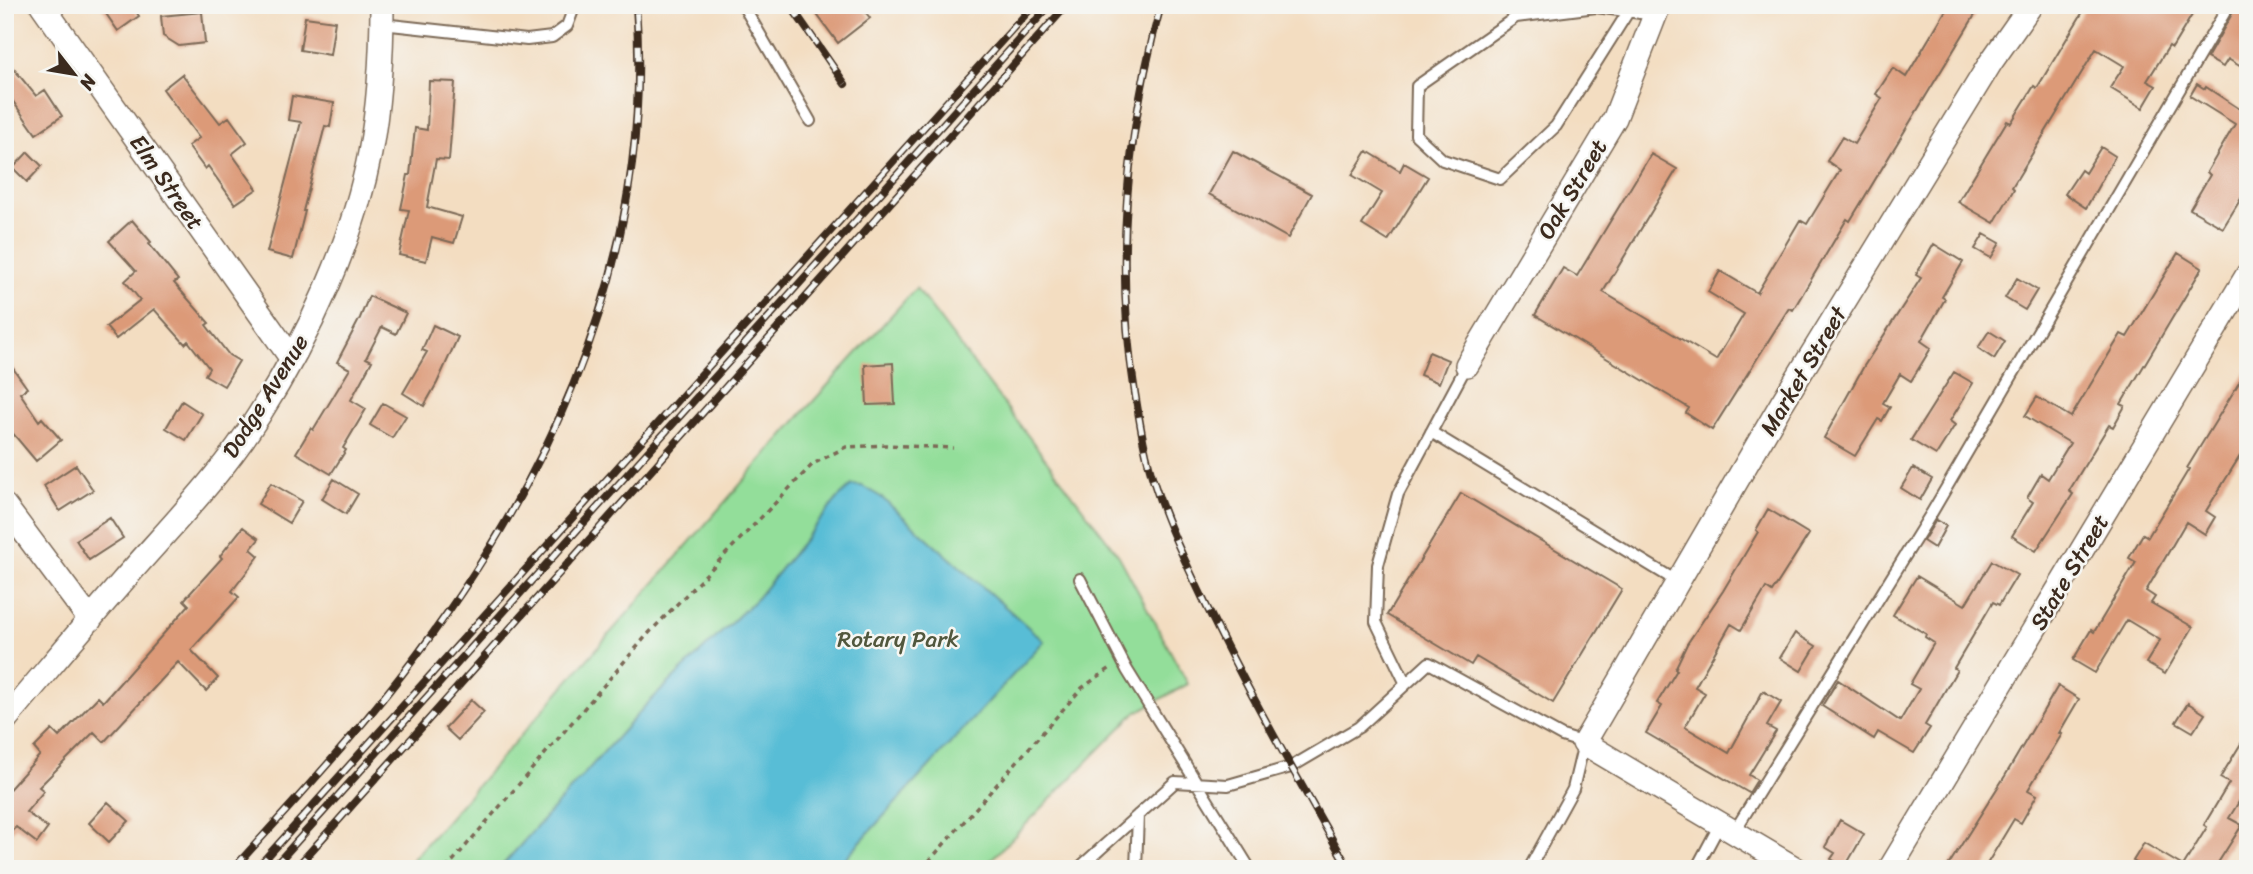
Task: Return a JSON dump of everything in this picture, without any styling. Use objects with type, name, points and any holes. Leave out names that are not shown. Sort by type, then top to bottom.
[{"type":"street","name":"Elm Street","points":[[42,5],[292,359]]},
{"type":"street","name":"Market Street","points":[[1584,743],[1782,403],[1976,85],[2031,5]]},
{"type":"street","name":"Oak Street","points":[[1467,365],[1615,118],[1657,10]]},
{"type":"street","name":"Dodge Avenue","points":[[5,720],[202,491],[258,416],[292,359],[325,293],[370,153],[382,43],[382,14]]},
{"type":"street","name":"State Street","points":[[1890,869],[2248,274]]},
{"type":"street","points":[[5,506],[90,620]]},
{"type":"street","points":[[1584,743],[1796,869]]},
{"type":"lane","points":[[382,14],[527,40],[552,37],[567,26],[575,5]]},
{"type":"lane","points":[[743,5],[810,121]]},
{"type":"lane","points":[[1696,869],[1727,828],[1931,514],[2229,5]]},
{"type":"lane","points":[[1628,12],[1556,126],[1500,179],[1443,160],[1416,135],[1417,86],[1516,17],[1596,7],[1628,12],[1657,10]]},
{"type":"lane","points":[[1406,684],[1376,622],[1378,565],[1398,494],[1467,365]]},
{"type":"lane","points":[[1431,432],[1678,582]]},
{"type":"lane","points":[[1080,579],[1122,660],[1250,869]]},
{"type":"lane","points":[[1078,869],[1175,782],[1228,785],[1292,767],[1359,727],[1429,663],[1562,736],[1584,743],[1573,789],[1529,869]]},
{"type":"lane","points":[[1136,869],[1138,814]]},
{"type":"path","points":[[446,869],[648,634],[813,464],[846,447],[885,445],[953,448]]},
{"type":"path","points":[[922,869],[1082,688],[1122,660]]},
{"type":"green space","name":"Rotary Park","points":[[916,288],[1119,556],[1188,684],[1135,713],[982,869],[404,869],[808,407]]},
{"type":"water","points":[[852,485],[862,486],[881,497],[1044,641],[836,869],[499,869],[645,706],[758,597],[838,498]]},
{"type":"building","points":[[100,5],[131,5],[139,16],[118,31]]},
{"type":"building","points":[[810,5],[860,5],[870,18],[838,43]]},
{"type":"building","points":[[1949,5],[1981,5],[1850,221],[1847,219],[1793,310],[1789,308],[1712,430],[1686,413],[1689,408],[1535,315],[1563,268],[1577,276],[1651,154],[1677,169],[1603,292],[1716,360],[1744,314],[1708,292],[1720,271],[1757,293],[1800,220],[1807,224],[1840,170],[1827,161],[1842,137],[1854,144],[1882,98],[1876,94],[1893,68],[1906,77]]},
{"type":"building","points":[[2087,5],[2198,5],[2172,48],[2169,46],[2147,81],[2156,86],[2143,108],[2110,88],[2124,66],[2096,49],[2012,187],[2014,189],[1994,223],[1958,202],[2007,121],[2011,123],[2034,86],[2037,88]]},
{"type":"building","points":[[2237,5],[2248,11],[2248,71],[2228,59],[2223,67],[2207,58]]},
{"type":"building","points":[[202,12],[205,43],[179,46],[163,36],[161,16]]},
{"type":"building","points":[[305,17],[335,21],[330,55],[300,50]]},
{"type":"building","points":[[5,58],[36,96],[45,90],[62,116],[36,134],[5,90]]},
{"type":"building","points":[[182,74],[220,123],[229,117],[247,142],[232,154],[257,189],[235,204],[208,166],[205,169],[188,146],[199,138],[163,89]]},
{"type":"building","points":[[429,81],[455,82],[449,160],[436,159],[427,207],[462,217],[454,243],[432,237],[426,261],[399,255],[409,210],[401,209],[410,175],[415,128],[427,130]]},
{"type":"building","points":[[2197,84],[2243,111],[2248,103],[2248,187],[2223,228],[2190,209],[2210,175],[2207,172],[2235,124],[2190,96]]},
{"type":"building","points":[[292,96],[334,103],[330,127],[325,126],[293,259],[267,252],[301,122],[288,120]]},
{"type":"building","points":[[2101,147],[2115,156],[2086,208],[2065,194],[2081,170],[2085,173]]},
{"type":"building","points":[[1233,151],[1312,194],[1288,238],[1209,194]]},
{"type":"building","points":[[1367,151],[1400,171],[1404,163],[1428,177],[1388,241],[1362,225],[1382,193],[1352,175]]},
{"type":"building","points":[[28,152],[42,166],[27,182],[13,168]]},
{"type":"building","points":[[132,220],[178,280],[174,283],[209,323],[206,325],[229,355],[239,361],[224,386],[205,375],[209,368],[188,341],[185,344],[154,309],[116,339],[106,327],[140,300],[125,281],[136,271],[109,241]]},
{"type":"building","points":[[1984,234],[2000,243],[1991,258],[1975,249]]},
{"type":"building","points":[[1934,244],[1963,262],[1942,297],[1945,299],[1921,341],[1931,348],[1911,381],[1900,374],[1883,403],[1890,407],[1882,421],[1878,419],[1855,456],[1824,438],[1864,366],[1921,278],[1916,275]]},
{"type":"building","points":[[2178,253],[2202,268],[2121,404],[2125,406],[2113,427],[2109,425],[2069,491],[2073,494],[2036,551],[2012,536],[2033,502],[2027,498],[2041,474],[2048,479],[2070,443],[2025,416],[2037,397],[2071,417],[2121,334],[2127,337]]},
{"type":"building","points":[[2017,278],[2037,290],[2025,310],[2005,298]]},
{"type":"building","points":[[369,296],[406,313],[396,334],[382,327],[366,358],[372,361],[351,400],[366,409],[331,474],[296,453],[350,369],[337,362]]},
{"type":"building","points":[[433,325],[458,337],[424,406],[403,393],[427,352],[422,350]]},
{"type":"building","points":[[1989,331],[2005,341],[1994,359],[1978,348]]},
{"type":"building","points":[[1429,352],[1448,360],[1439,383],[1420,375]]},
{"type":"building","points":[[5,357],[27,388],[20,393],[39,421],[42,418],[61,440],[36,461],[5,424]]},
{"type":"building","points":[[893,363],[895,404],[867,405],[865,365]]},
{"type":"building","points":[[2248,368],[2248,443],[2206,511],[2215,517],[2205,534],[2186,522],[2146,591],[2155,597],[2151,603],[2193,627],[2165,674],[2146,663],[2160,640],[2127,620],[2095,673],[2073,660],[2091,630],[2094,632],[2136,562],[2129,558],[2143,534],[2148,537]]},
{"type":"building","points":[[1954,372],[1973,383],[1950,421],[1955,425],[1936,455],[1911,440]]},
{"type":"building","points":[[182,401],[202,414],[186,440],[166,428]]},
{"type":"building","points":[[383,403],[406,416],[392,438],[370,425]]},
{"type":"building","points":[[76,465],[93,490],[60,511],[44,486]]},
{"type":"building","points":[[1913,468],[1932,479],[1920,500],[1901,488]]},
{"type":"building","points":[[334,479],[358,494],[346,514],[322,499]]},
{"type":"building","points":[[271,483],[302,501],[289,523],[258,504]]},
{"type":"building","points":[[1461,493],[1622,589],[1553,703],[1476,657],[1471,665],[1387,615]]},
{"type":"building","points":[[1768,509],[1809,534],[1772,592],[1766,588],[1741,630],[1731,624],[1695,687],[1705,693],[1685,727],[1729,753],[1763,691],[1781,702],[1767,726],[1776,731],[1749,775],[1757,780],[1749,793],[1646,733],[1662,706],[1657,703],[1677,670],[1675,669],[1687,644],[1723,591],[1758,532],[1756,530]]},
{"type":"building","points":[[110,518],[123,538],[89,560],[76,540]]},
{"type":"building","points":[[1936,520],[1946,526],[1934,548],[1923,541]]},
{"type":"building","points":[[243,527],[259,539],[251,549],[259,556],[232,591],[239,597],[191,650],[218,678],[206,691],[178,662],[104,742],[94,732],[39,787],[44,791],[26,812],[48,828],[37,843],[16,827],[5,837],[5,794],[40,755],[34,748],[52,730],[59,737],[98,697],[103,702],[189,605],[184,600],[222,558],[220,556]]},
{"type":"building","points":[[1992,561],[2017,575],[1999,605],[1993,602],[1954,668],[1957,670],[1925,725],[1930,728],[1914,753],[1878,732],[1874,739],[1822,706],[1838,680],[1900,721],[1919,689],[1910,684],[1934,643],[1925,637],[1926,634],[1893,615],[1917,576],[1965,605]]},
{"type":"building","points":[[1795,633],[1816,646],[1801,671],[1780,658]]},
{"type":"building","points":[[2058,686],[2079,699],[2059,733],[2062,734],[2028,790],[2037,795],[2021,823],[2014,819],[1984,869],[1946,869],[2005,776]]},
{"type":"building","points":[[471,700],[484,712],[458,740],[445,728]]},
{"type":"building","points":[[2188,703],[2205,714],[2193,732],[2176,722]]},
{"type":"building","points":[[2248,732],[2248,787],[2229,818],[2242,825],[2214,869],[2147,869],[2133,861],[2144,843],[2183,866],[2229,783],[2220,778]]},
{"type":"building","points":[[108,802],[129,821],[109,842],[89,823]]},
{"type":"building","points":[[1840,820],[1864,834],[1845,867],[1831,859],[1835,853],[1825,847]]},
{"type":"railway","points":[[233,869],[339,751],[400,677],[455,602],[504,525],[546,445],[582,362],[610,277],[629,189],[638,98],[636,5]]},
{"type":"railway","points":[[790,5],[845,84]]},
{"type":"railway","points":[[256,869],[1034,5]]},
{"type":"railway","points":[[272,869],[1050,5]]},
{"type":"railway","points":[[295,869],[1067,5]]},
{"type":"railway","points":[[1161,5],[1139,101],[1127,198],[1125,246],[1129,344],[1146,452],[1166,516],[1205,603],[1257,704],[1349,869]]}]
